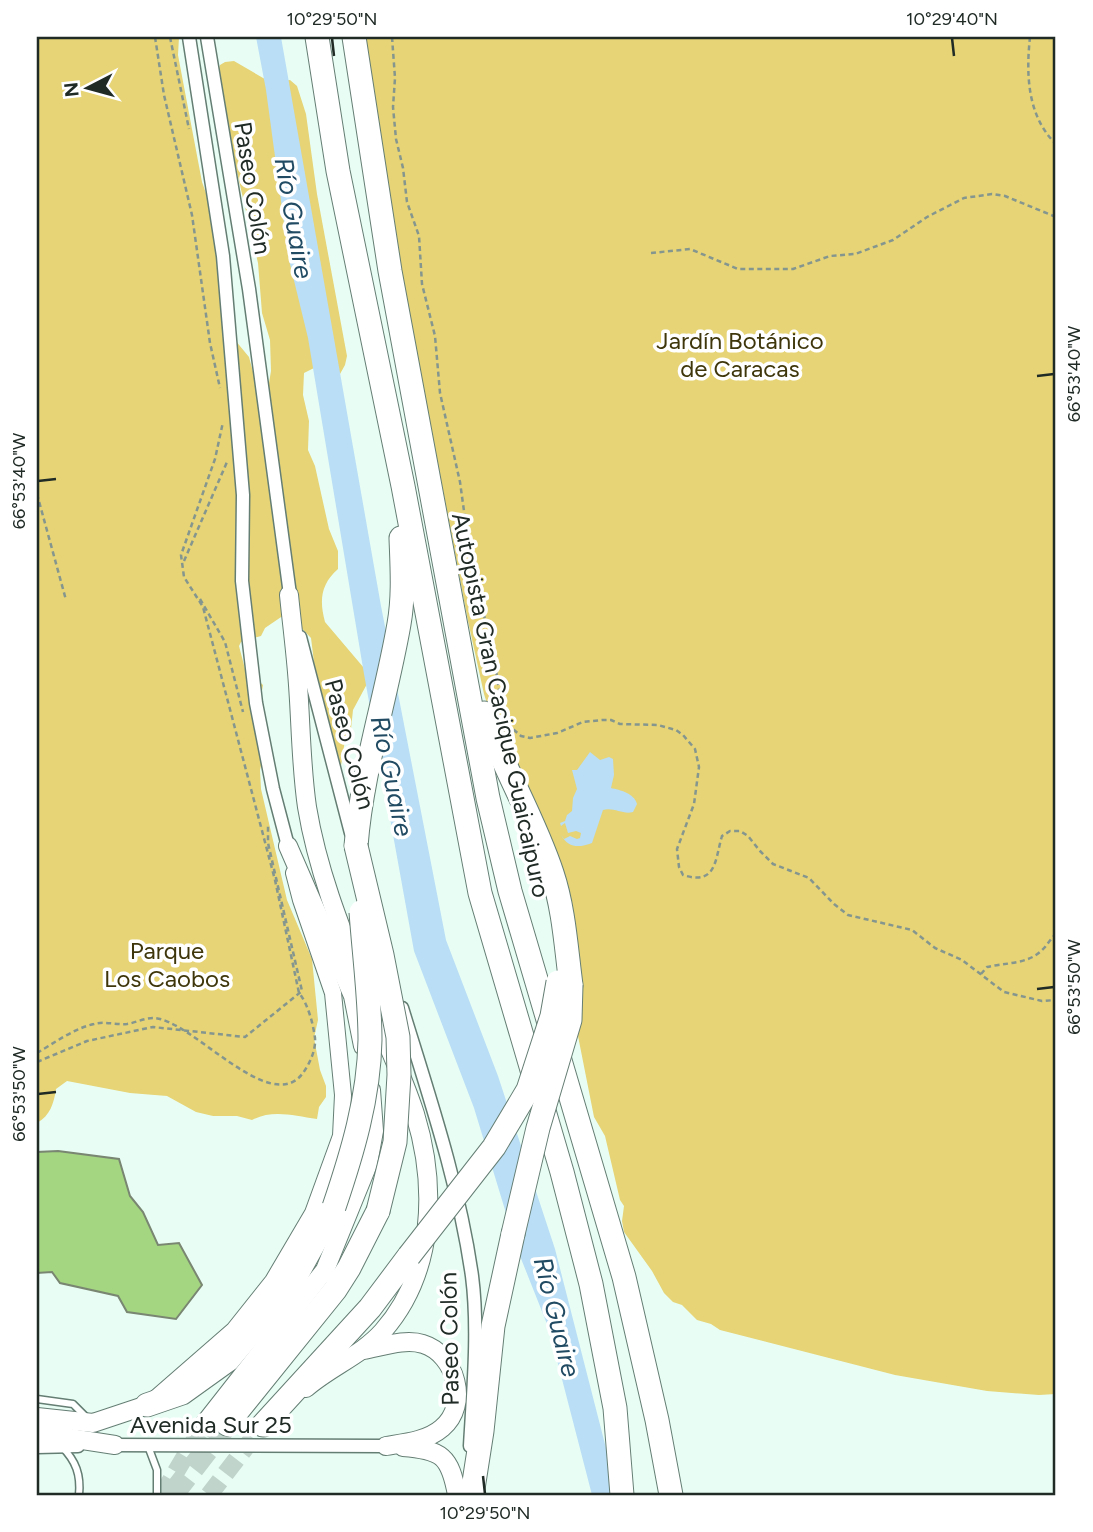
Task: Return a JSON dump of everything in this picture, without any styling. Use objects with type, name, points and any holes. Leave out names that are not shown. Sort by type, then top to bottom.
[{"type":"highway","points":[[317,37],[338,171],[403,486],[480,893],[562,1172],[591,1284],[615,1408],[622,1495]]},
{"type":"highway","name":"Autopista Gran Cacique Guaicaipuro","points":[[354,37],[392,285],[488,798],[510,891],[624,1277],[673,1495]]},
{"type":"highway","points":[[148,1405],[183,1392],[228,1360],[290,1285],[334,1207],[352,1153],[363,1101],[370,1041],[356,846],[367,763],[400,622],[403,486]]},
{"type":"highway","points":[[458,634],[495,743],[551,871],[562,907],[564,983],[570,1020],[538,1128],[493,1326],[482,1431],[469,1495]]},
{"type":"highway","points":[[216,1423],[334,1290],[349,1268],[378,1211],[395,1142],[398,1037],[356,846]]},
{"type":"highway","points":[[263,1425],[370,1308],[494,1147],[528,1090],[564,983]]},
{"type":"main road","points":[[263,1425],[312,1382],[383,1333],[410,1294],[422,1256],[427,1220],[428,1177],[415,1115],[339,924],[317,855],[307,808],[289,595]]},
{"type":"main road","points":[[216,1423],[325,1270],[368,1164],[374,1131],[372,1092],[353,996],[288,846]]},
{"type":"main road","points":[[360,1351],[402,1343],[423,1344],[443,1359],[456,1381],[457,1406],[452,1419],[441,1430],[426,1437],[386,1446]]},
{"type":"main road","points":[[37,1426],[93,1423],[148,1405]]},
{"type":"main road","points":[[37,1418],[93,1423]]},
{"type":"main road","points":[[37,1433],[115,1445]]},
{"type":"main road","points":[[386,1446],[436,1452],[447,1461],[457,1495]]},
{"type":"street","name":"Paseo Colón","points":[[189,37],[223,256],[242,483],[242,581],[256,703],[273,789],[288,846]]},
{"type":"street","name":"Paseo Colón","points":[[207,37],[256,340],[289,595],[369,899],[445,1147],[472,1277],[474,1357],[469,1495]]},
{"type":"street","points":[[148,1405],[234,1330],[273,1281],[313,1213],[341,1136],[343,1095],[334,1000],[301,901],[288,846]]},
{"type":"street","name":"Avenida Sur 25","points":[[37,1447],[386,1446]]},
{"type":"lane","points":[[37,1399],[73,1404],[93,1423]]},
{"type":"lane","points":[[148,1445],[157,1470],[157,1495]]},
{"type":"lane","points":[[61,1446],[73,1458],[79,1474],[79,1495]]},
{"type":"path","points":[[155,37],[164,95],[192,215],[210,343],[221,391]]},
{"type":"path","points":[[170,37],[190,131]]},
{"type":"path","points":[[392,37],[396,139],[407,202],[419,236],[422,284],[435,336],[440,393],[460,482],[468,540],[476,565],[503,717],[507,724],[522,736],[530,738],[558,733],[583,722],[602,720],[620,724],[658,725],[676,730],[695,749],[699,767],[694,804],[677,849],[683,875],[693,878],[710,873],[716,865],[722,836],[730,831],[740,831],[774,864],[809,878],[848,915],[912,930],[936,948],[962,960],[1004,992],[1042,1001],[1056,1000]]},
{"type":"path","points":[[1030,37],[1028,84],[1042,127],[1056,144]]},
{"type":"path","points":[[651,253],[690,249],[738,269],[793,269],[830,256],[855,254],[880,245],[893,240],[940,209],[964,198],[992,194],[1005,196],[1056,217]]},
{"type":"path","points":[[223,373],[224,387]]},
{"type":"path","points":[[37,1053],[95,1023],[127,1024],[155,1018],[182,1031],[262,1082],[288,1083],[300,1078],[308,1067],[315,1041],[305,1000],[299,993],[275,880],[203,607],[184,577],[181,555],[215,459],[226,416],[228,428]]},
{"type":"path","points":[[230,456],[184,560],[186,576],[225,642],[244,714]]},
{"type":"path","points":[[37,494],[66,600]]},
{"type":"path","points":[[37,1062],[87,1041],[153,1027],[245,1037],[302,991],[268,844],[268,823]]},
{"type":"path","points":[[981,974],[987,967],[1033,957],[1041,952],[1056,934]]},
{"type":"green space","name":"Parque Los Caobos","points":[[37,37],[179,37],[178,55],[202,182],[212,210],[223,312],[235,340],[249,357],[256,383],[265,386],[269,383],[271,371],[270,340],[262,313],[258,263],[221,103],[218,72],[220,65],[234,61],[270,82],[290,80],[297,86],[306,114],[317,194],[347,356],[340,374],[316,367],[304,373],[303,395],[309,421],[308,450],[315,466],[329,529],[338,551],[338,569],[325,587],[322,607],[325,622],[364,668],[368,682],[353,710],[341,766],[337,768],[319,702],[311,638],[287,613],[265,628],[261,636],[241,642],[239,646],[245,669],[263,685],[255,716],[256,729],[265,748],[260,770],[261,789],[287,900],[312,959],[318,1020],[314,1038],[326,1086],[326,1097],[319,1107],[317,1119],[284,1114],[252,1120],[237,1116],[213,1116],[196,1112],[167,1096],[130,1093],[67,1081],[56,1089],[51,1109],[37,1123]]},
{"type":"green space","name":"Jardín Botánico de Caracas","points":[[362,37],[1056,37],[1056,1394],[987,1391],[895,1375],[720,1330],[697,1320],[682,1305],[673,1302],[664,1293],[624,1232],[624,1206],[620,1200],[605,1136],[594,1117],[578,1036],[575,1005],[579,993],[484,694],[403,281]]},
{"type":"water","name":"Río Guaire","points":[[256,37],[281,37],[381,606],[446,940],[498,1076],[555,1249],[618,1495],[592,1495],[549,1329],[516,1246],[474,1108],[414,951],[308,338],[289,260],[266,90]]},
{"type":"water","points":[[590,752],[600,760],[609,757],[613,759],[611,788],[630,795],[637,804],[633,812],[603,810],[592,843],[583,846],[574,846],[564,839],[570,836],[580,838],[581,833],[568,833],[565,823],[561,826],[560,823],[565,821],[572,811],[577,789],[572,770],[577,770]]},
{"type":"building","points":[[58,1151],[119,1159],[130,1196],[143,1212],[158,1245],[179,1243],[202,1285],[176,1319],[127,1312],[118,1296],[60,1283],[52,1272],[37,1273],[37,1152]]},
{"type":"tunnel","points":[[162,1495],[205,1423]]},
{"type":"tunnel","points":[[172,1495],[227,1424]]},
{"type":"tunnel","points":[[209,1495],[263,1425]]}]
